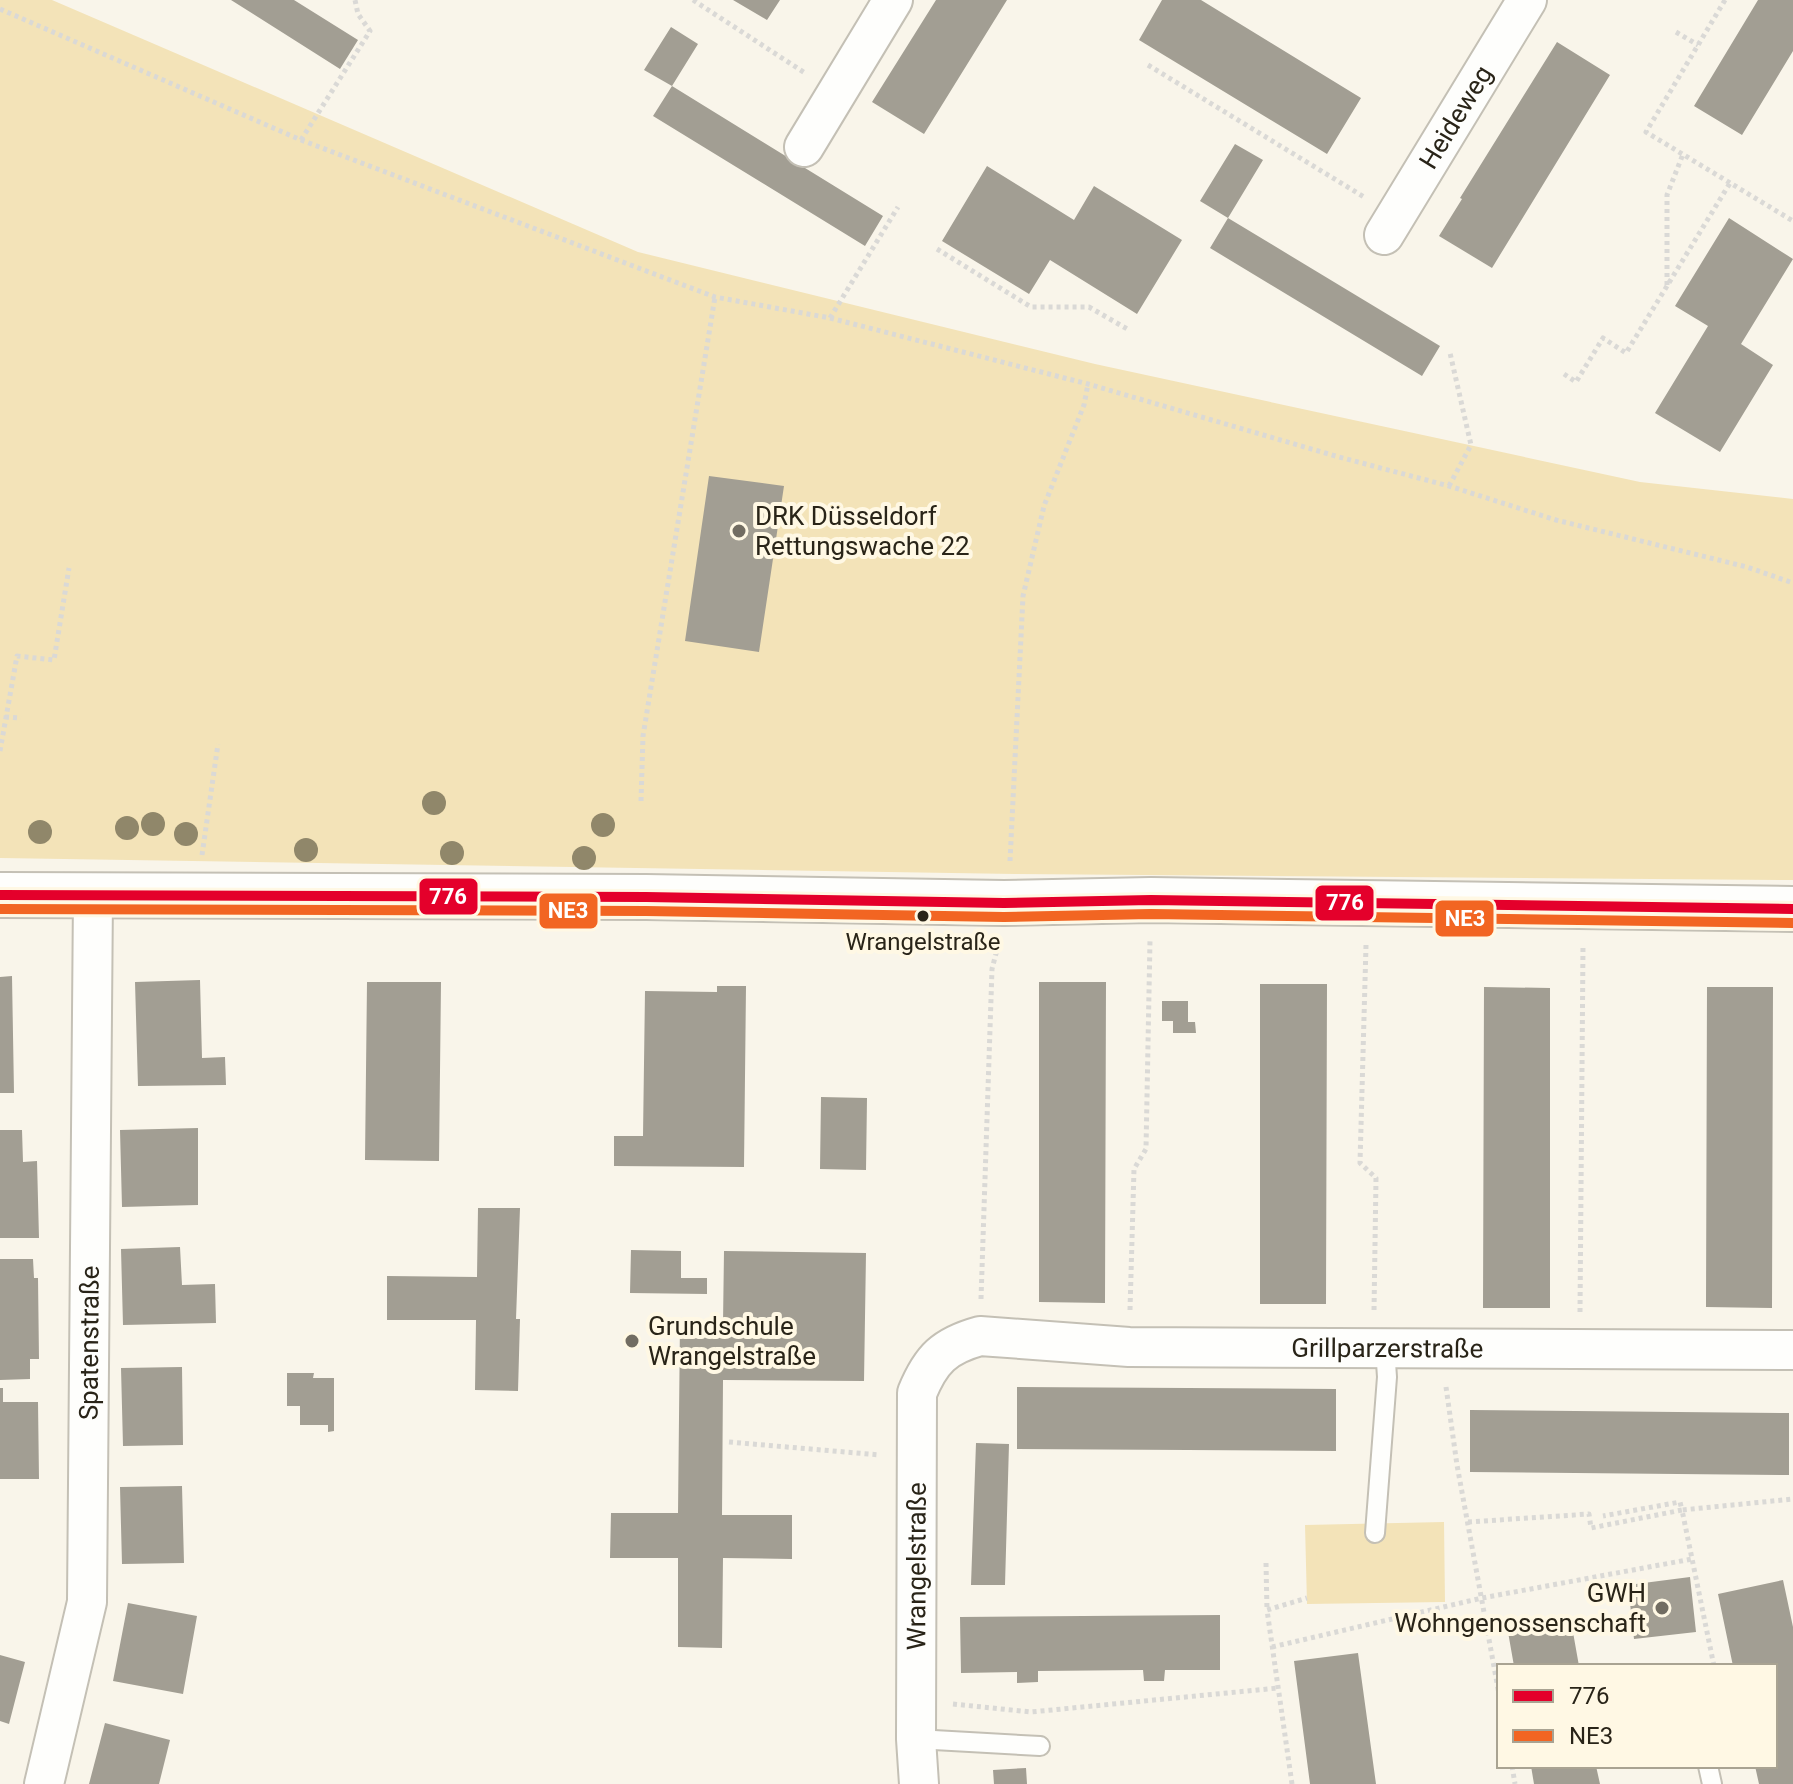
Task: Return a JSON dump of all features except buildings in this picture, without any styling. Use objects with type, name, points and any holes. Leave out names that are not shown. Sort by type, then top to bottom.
[{"type":"main road","points":[[0,895],[646,897],[1004,903],[1151,900],[1793,909]]},
{"type":"street","points":[[804,147],[893,0]]},
{"type":"street","name":"Heideweg","points":[[1390,225],[1527,0]]},
{"type":"street","name":"Spatenstraße","points":[[44,1784],[87,1602],[93,896]]},
{"type":"street","name":"Grillparzerstraße","points":[[980,1336],[1129,1347],[1793,1350]]},
{"type":"street","name":"Wrangelstraße","points":[[919,1784],[916,1739],[917,1393],[927,1369],[943,1353],[963,1341],[980,1336]]},
{"type":"lane","points":[[1375,1533],[1387,1377],[1379,1348]]},
{"type":"lane","points":[[916,1739],[1040,1746]]},
{"type":"path","points":[[301,140],[370,31],[358,14],[355,0]]},
{"type":"path","points":[[693,0],[836,93]]},
{"type":"path","points":[[1725,0],[1646,132],[1793,221]]},
{"type":"path","points":[[0,9],[301,140],[715,297],[830,318],[1088,384],[1449,486],[1556,520],[1747,567],[1793,583]]},
{"type":"path","points":[[1676,32],[1698,45]]},
{"type":"path","points":[[1148,65],[1390,225]]},
{"type":"path","points":[[1667,286],[1667,195],[1683,154]]},
{"type":"path","points":[[1564,374],[1576,382],[1603,338],[1626,353],[1730,183]]},
{"type":"path","points":[[830,318],[898,207]]},
{"type":"path","points":[[937,249],[1031,307],[1089,307],[1129,330]]},
{"type":"path","points":[[641,801],[643,736],[715,297]]},
{"type":"path","points":[[1449,486],[1471,445],[1450,353]]},
{"type":"path","points":[[980,1336],[992,969],[1001,934],[1005,874],[1011,857],[1023,596],[1044,506],[1084,405],[1088,384]]},
{"type":"path","points":[[0,751],[17,656],[54,660],[69,568]]},
{"type":"path","points":[[5,717],[21,718]]},
{"type":"path","points":[[196,896],[218,744]]},
{"type":"path","points":[[1129,1347],[1134,1169],[1146,1149],[1151,900]]},
{"type":"path","points":[[1367,903],[1360,1163],[1376,1178],[1379,1348]]},
{"type":"path","points":[[1580,1349],[1584,906]]},
{"type":"path","points":[[1445,1349],[1445,1380],[1457,1465],[1497,1683]]},
{"type":"path","points":[[729,1442],[917,1458]]},
{"type":"path","points":[[1468,1522],[1589,1514],[1591,1528],[1682,1510],[1793,1499]]},
{"type":"path","points":[[1603,1516],[1680,1502],[1714,1664]]},
{"type":"path","points":[[1272,1647],[1482,1598],[1692,1559]]},
{"type":"path","points":[[1266,1563],[1267,1610],[1292,1784]]},
{"type":"path","points":[[1267,1610],[1307,1598]]},
{"type":"path","points":[[917,1700],[1031,1712],[1278,1688]]},
{"type":"shaded area","points":[[0,0],[52,0],[638,252],[1095,364],[1640,482],[1793,499],[1793,880],[1015,874],[0,858]]},
{"type":"shaded area","points":[[1444,1522],[1445,1602],[1307,1604],[1305,1525]]},
{"type":"transit line","name":"776","points":[[0,895],[646,897],[1004,903],[1151,900],[1793,909]]},
{"type":"transit line","name":"NE3","points":[[0,909],[646,911],[1004,917],[1151,914],[1793,923]]},
{"type":"place","name":"DRK Düsseldorf Rettungswache 22","points":[[739,531]]},
{"type":"place","name":"Wrangelstraße","points":[[923,916]]},
{"type":"place","name":"Grundschule Wrangelstraße","points":[[632,1341]]},
{"type":"place","name":"GWH Wohngenossenschaft","points":[[1662,1608]]}]
